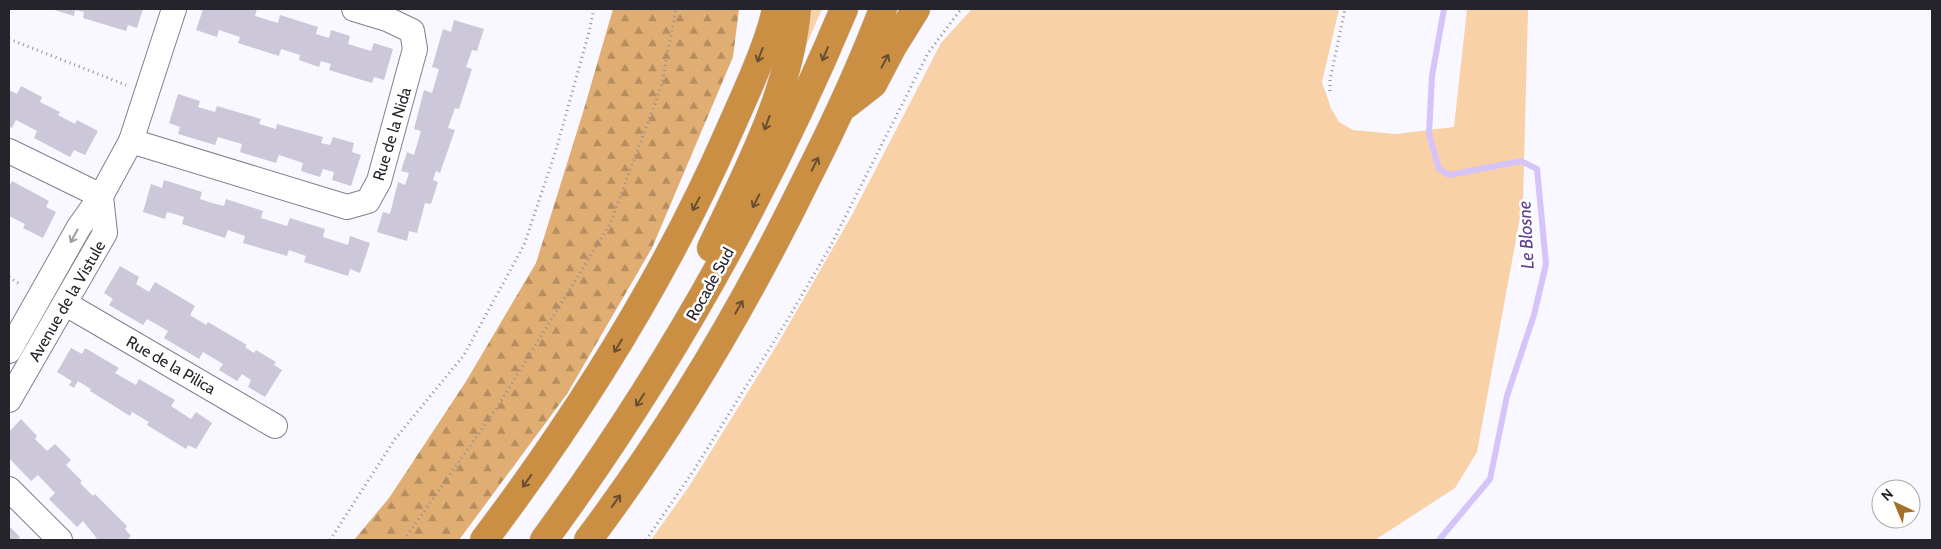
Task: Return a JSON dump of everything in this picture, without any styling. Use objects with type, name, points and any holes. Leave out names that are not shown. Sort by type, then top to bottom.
[{"type":"highway","points":[[484,540],[616,349],[665,262],[710,177],[754,71],[776,9]]},
{"type":"highway","points":[[694,314],[698,275],[760,144],[775,102],[795,33],[797,9]]},
{"type":"highway","name":"Rocade Sud","points":[[544,540],[617,436],[694,314],[780,153],[844,9]]},
{"type":"highway","points":[[588,540],[673,417],[714,350],[780,234],[841,110],[883,9]]},
{"type":"highway","points":[[841,110],[873,84],[893,46],[916,9]]},
{"type":"street","name":"Avenue de la Vistule","points":[[9,351],[79,227],[101,196],[131,141],[145,92],[174,9]]},
{"type":"street","name":"Rue de la Nida","points":[[131,141],[347,207],[368,201],[379,181],[415,49],[412,31],[387,19],[354,9]]},
{"type":"street","points":[[9,151],[101,196]]},
{"type":"street","name":"Avenue de la Vistule","points":[[9,400],[66,304],[105,233],[101,196]]},
{"type":"street","name":"Rue de la Pilica","points":[[66,304],[275,426]]},
{"type":"street","points":[[9,489],[60,540]]},
{"type":"path","points":[[330,540],[395,439],[464,355],[524,245],[556,150],[594,9]]},
{"type":"path","points":[[404,540],[498,406],[610,224],[661,87],[676,9]]},
{"type":"path","points":[[646,540],[694,470],[788,319],[830,246],[928,53],[961,9]]},
{"type":"path","points":[[1330,91],[1330,80],[1345,9]]},
{"type":"path","points":[[9,39],[145,92]]},
{"type":"shaded area","points":[[804,9],[822,9],[802,55]]},
{"type":"shaded area","points":[[972,9],[1339,9],[1322,82],[1331,108],[1339,122],[1353,130],[1396,134],[1454,127],[1467,9],[1528,9],[1523,201],[1477,452],[1455,488],[1375,540],[651,540],[690,485],[777,345],[852,215],[941,43]]},
{"type":"green space","points":[[613,9],[739,9],[733,57],[652,248],[567,394],[459,540],[354,540],[389,498],[465,383],[536,263]]},
{"type":"building","points":[[51,9],[143,9],[137,28],[128,25],[126,31],[83,18],[84,12],[75,10],[74,16]]},
{"type":"building","points":[[203,9],[257,9],[255,16],[278,23],[280,15],[318,27],[316,34],[329,38],[331,30],[350,36],[348,44],[371,51],[374,43],[393,49],[384,80],[374,77],[372,83],[329,70],[331,64],[321,61],[319,67],[299,60],[300,55],[281,49],[279,56],[238,43],[240,37],[219,30],[217,37],[196,30]]},
{"type":"building","points":[[454,20],[484,29],[477,51],[472,50],[466,67],[472,69],[459,109],[455,108],[448,128],[455,130],[440,173],[436,171],[433,180],[438,182],[431,204],[425,203],[417,233],[409,231],[407,241],[377,232],[383,212],[390,214],[398,182],[405,185],[409,173],[401,171],[407,152],[414,155],[421,131],[414,129],[424,90],[432,93],[439,69],[432,67],[443,29],[451,32]]},
{"type":"building","points":[[21,86],[42,97],[40,102],[60,112],[58,115],[75,124],[77,120],[98,131],[85,155],[74,150],[70,157],[34,138],[37,131],[16,120],[12,128],[9,126],[9,90],[17,94]]},
{"type":"building","points":[[178,94],[200,101],[198,107],[215,112],[217,106],[261,119],[259,124],[276,129],[277,124],[323,137],[321,143],[330,145],[333,137],[354,143],[352,152],[361,155],[351,186],[332,180],[334,172],[323,169],[320,177],[301,171],[303,163],[279,155],[276,163],[240,152],[242,144],[218,137],[215,145],[178,134],[180,127],[169,123]]},
{"type":"building","points":[[164,180],[202,192],[200,199],[212,203],[224,206],[226,199],[263,211],[261,218],[287,226],[290,218],[325,229],[323,237],[348,245],[350,236],[370,243],[360,273],[350,269],[348,276],[304,262],[306,256],[289,250],[287,256],[243,243],[245,236],[228,230],[225,238],[182,224],[184,217],[175,214],[167,212],[165,219],[143,212],[151,184],[162,188]]},
{"type":"building","points":[[12,181],[49,201],[46,207],[56,212],[43,238],[23,228],[25,224],[9,216],[9,188]]},
{"type":"building","points":[[120,266],[139,277],[136,284],[149,292],[155,282],[195,306],[190,315],[206,325],[208,322],[247,345],[245,347],[254,353],[256,350],[276,362],[274,365],[282,370],[265,397],[248,387],[251,380],[242,374],[237,381],[219,370],[223,364],[203,352],[199,359],[164,338],[168,331],[147,319],[143,325],[109,305],[113,299],[104,293]]},
{"type":"building","points":[[71,348],[82,354],[85,348],[119,368],[115,373],[136,385],[139,379],[175,400],[171,406],[191,419],[196,412],[212,423],[196,449],[188,445],[186,449],[147,425],[149,422],[132,412],[130,416],[90,391],[91,389],[78,381],[74,388],[69,385],[72,381],[57,372]]},
{"type":"building","points":[[21,419],[37,436],[35,439],[47,451],[55,444],[71,460],[66,465],[82,481],[80,483],[93,496],[95,494],[127,526],[125,529],[131,536],[127,540],[98,540],[83,521],[77,527],[49,499],[55,493],[38,475],[31,481],[9,458],[9,432]]},
{"type":"building","points":[[9,526],[20,537],[17,540],[9,540]]},
{"type":"waterway","name":"Le Blosne","points":[[1439,540],[1490,479],[1507,396],[1534,315],[1546,264],[1537,169],[1521,161],[1449,175],[1439,169],[1429,134],[1432,76],[1444,9]]}]
